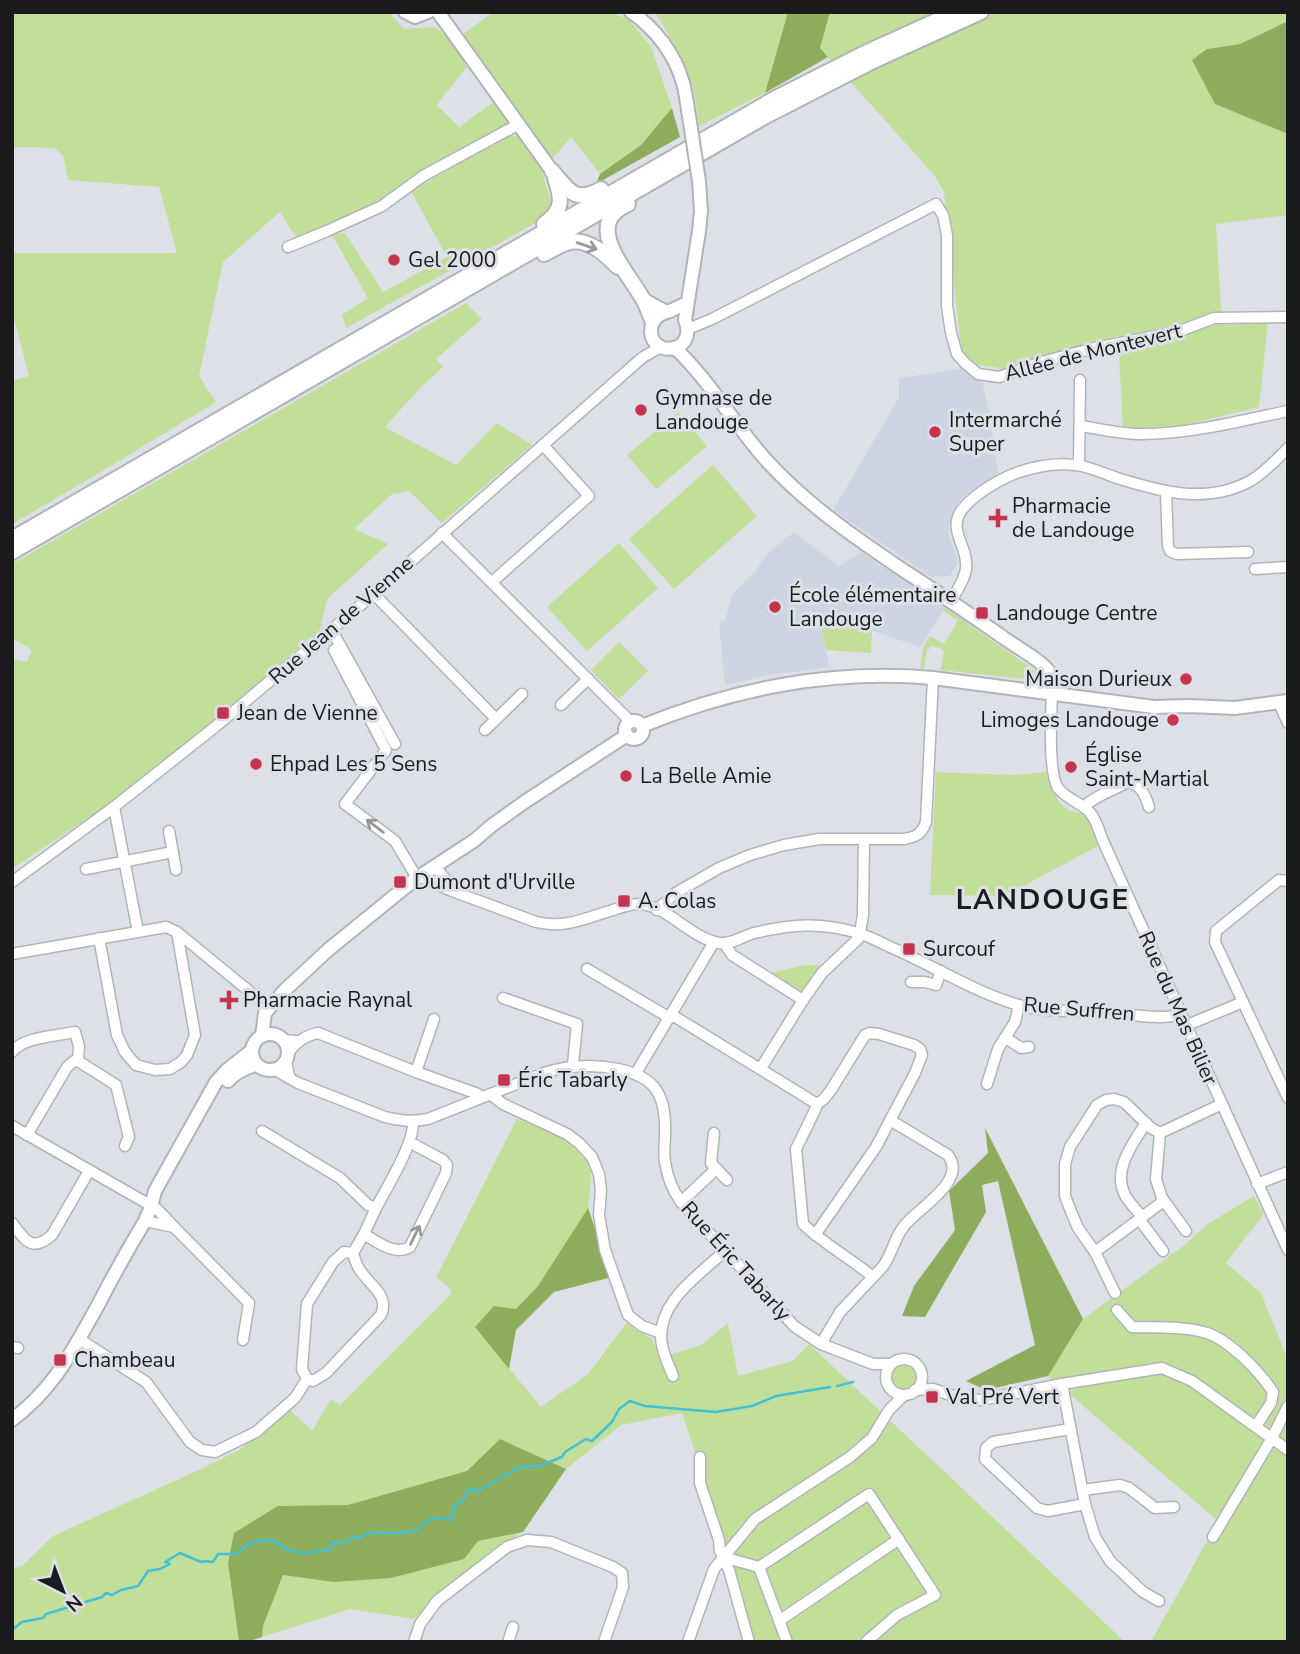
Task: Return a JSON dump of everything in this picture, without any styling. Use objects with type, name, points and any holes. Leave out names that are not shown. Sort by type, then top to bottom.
[{"type":"highway","points":[[12,539],[796,87],[865,52],[956,12]]},
{"type":"highway","points":[[12,552],[764,117],[869,62],[981,12]]},
{"type":"highway","points":[[663,315],[644,301],[624,272],[609,240],[607,230],[611,217],[621,207],[728,144],[764,117]]},
{"type":"highway","points":[[552,170],[571,192],[586,196],[639,168],[666,161]]},
{"type":"highway","points":[[500,256],[519,238],[556,214],[560,195],[552,170]]},
{"type":"highway","points":[[462,291],[478,289],[559,246],[572,242],[594,247],[624,272]]},
{"type":"main road","points":[[405,12],[415,17],[430,13],[446,25],[552,170]]},
{"type":"main road","points":[[631,12],[665,45],[683,82],[699,181],[701,211],[684,334],[668,349],[657,343],[651,328],[663,315],[687,303]]},
{"type":"main road","points":[[663,315],[678,314],[693,366],[747,437],[788,483],[861,541],[1033,658],[1054,678],[1052,694]]},
{"type":"main road","points":[[262,1036],[265,1013],[285,990],[328,950],[419,877],[633,727],[691,708],[795,682],[840,677],[905,676],[1164,708],[1235,708],[1284,702]]},
{"type":"main road","points":[[251,1051],[256,1065],[265,1070],[275,1070],[283,1065],[287,1057],[272,1023],[271,1007]]},
{"type":"main road","points":[[12,1420],[43,1393],[62,1368],[145,1221],[155,1191],[216,1082],[251,1051],[262,1036],[267,1034],[280,1038]]},
{"type":"main road","points":[[151,1206],[162,1195],[223,1087],[233,1076],[256,1065]]},
{"type":"street","points":[[288,247],[382,206],[423,176],[519,124]]},
{"type":"street","name":"Allée de Montevert","points":[[684,334],[936,204],[943,215],[947,235],[947,306],[951,333],[957,354],[978,373],[999,377],[1090,349],[1180,331],[1214,318],[1288,317]]},
{"type":"street","name":"Rue Jean de Vienne","points":[[12,882],[114,807],[215,727],[374,594],[657,343]]},
{"type":"street","points":[[1079,466],[1080,380]]},
{"type":"street","points":[[1081,426],[1118,433],[1184,431],[1288,411]]},
{"type":"street","points":[[492,582],[589,496],[542,445]]},
{"type":"street","points":[[951,601],[966,569],[956,527],[957,518],[962,509],[991,485],[1009,475],[1060,464],[1079,466],[1166,492],[1207,495],[1251,480],[1268,469],[1288,448]]},
{"type":"street","points":[[1166,492],[1170,551],[1176,554],[1248,552]]},
{"type":"street","points":[[442,533],[633,727]]},
{"type":"street","points":[[1255,569],[1288,567]]},
{"type":"street","points":[[374,594],[496,719]]},
{"type":"street","points":[[331,629],[395,744]]},
{"type":"street","points":[[341,647],[334,650],[386,750],[345,804],[395,841],[419,877],[459,894],[550,925],[566,924],[628,905],[640,904],[657,910],[704,938],[719,943],[732,956],[803,1000]]},
{"type":"street","points":[[657,910],[674,894],[719,868],[750,855],[819,839],[904,839],[922,832],[926,822],[933,678]]},
{"type":"street","points":[[561,705],[588,679]]},
{"type":"street","points":[[485,730],[522,694]]},
{"type":"street","name":"Rue du Mas Bilier","points":[[1052,694],[1054,780],[1062,793],[1084,807],[1096,820],[1185,1026],[1288,1250]]},
{"type":"street","points":[[1284,702],[1288,723]]},
{"type":"street","points":[[1084,807],[1090,800],[1110,793],[1128,782],[1136,784],[1144,793],[1149,807]]},
{"type":"street","points":[[114,807],[138,932]]},
{"type":"street","points":[[169,831],[176,870]]},
{"type":"street","points":[[761,1068],[822,974],[859,938],[863,915],[864,839]]},
{"type":"street","points":[[86,869],[173,852]]},
{"type":"street","points":[[435,867],[459,894]]},
{"type":"street","points":[[1288,881],[1279,880],[1216,931],[1215,942],[1288,1098]]},
{"type":"street","name":"Rue Suffren","points":[[719,943],[788,926],[820,925],[860,933],[988,995],[1019,1005],[1038,1009],[1165,1018],[1180,1014]]},
{"type":"street","points":[[12,954],[166,927],[177,932],[265,1005],[271,1007]]},
{"type":"street","points":[[99,938],[117,1035],[125,1052],[136,1065],[155,1070],[170,1069],[181,1062],[195,1035],[177,932]]},
{"type":"street","points":[[275,1070],[298,1083],[385,1116],[413,1122],[428,1119],[544,1073],[573,1065],[636,1073],[719,943]]},
{"type":"street","points":[[587,969],[761,1068],[817,1104]]},
{"type":"street","points":[[911,982],[936,985],[942,971]]},
{"type":"street","points":[[503,998],[577,1024],[573,1065]]},
{"type":"street","points":[[1185,1026],[1243,1002]]},
{"type":"street","points":[[987,1084],[998,1049],[1015,1022],[1019,1005]]},
{"type":"street","points":[[416,1072],[434,1019]]},
{"type":"street","points":[[12,1052],[26,1042],[75,1032],[79,1046],[78,1061]]},
{"type":"street","points":[[280,1038],[297,1041],[318,1033],[416,1072],[486,1096],[567,1133],[592,1157],[599,1174],[599,1215],[605,1250],[628,1315],[642,1326],[661,1333]]},
{"type":"street","points":[[815,1235],[876,1147],[915,1073],[922,1055],[920,1049],[914,1045],[879,1034],[864,1035],[831,1090],[817,1104],[796,1149],[803,1224],[815,1235],[873,1277]]},
{"type":"street","points":[[1006,1038],[1021,1048],[1029,1047]]},
{"type":"street","points":[[289,1076],[287,1057],[297,1041]]},
{"type":"street","points":[[27,1135],[67,1068],[78,1061]]},
{"type":"street","points":[[78,1061],[116,1085],[129,1137],[125,1146]]},
{"type":"street","name":"Rue Éric Tabarly","points":[[636,1073],[652,1084],[659,1095],[666,1124],[665,1162],[675,1193],[681,1202],[794,1326],[821,1344],[873,1364],[891,1364]]},
{"type":"street","points":[[1115,1293],[1095,1252],[1078,1228],[1065,1196],[1065,1164],[1070,1147],[1097,1105],[1106,1100],[1124,1102],[1160,1133]]},
{"type":"street","points":[[1160,1133],[1222,1104]]},
{"type":"street","points":[[821,1344],[840,1312],[884,1266],[904,1226],[952,1176],[953,1161],[948,1155],[890,1120]]},
{"type":"street","points":[[353,1253],[344,1252],[333,1262],[307,1304],[302,1369],[307,1379],[313,1381],[326,1373],[381,1315],[383,1299],[357,1267],[353,1253],[409,1142],[413,1122]]},
{"type":"street","points":[[1146,1123],[1127,1151],[1121,1176],[1124,1194],[1163,1251]]},
{"type":"street","points":[[12,1126],[157,1209],[249,1303],[243,1340]]},
{"type":"street","points":[[262,1131],[340,1178],[368,1205],[376,1208]]},
{"type":"street","points":[[714,1133],[711,1163],[727,1180]]},
{"type":"street","points":[[1160,1133],[1156,1179],[1162,1198],[1186,1231]]},
{"type":"street","points":[[364,1234],[395,1250],[403,1251],[410,1247],[446,1173],[447,1165],[443,1160],[409,1142]]},
{"type":"street","points":[[681,1202],[716,1169]]},
{"type":"street","points":[[12,1223],[28,1242],[43,1243],[52,1236],[89,1171]]},
{"type":"street","points":[[1257,1184],[1288,1172]]},
{"type":"street","points":[[1095,1252],[1161,1203],[1162,1198]]},
{"type":"street","points":[[145,1221],[174,1227]]},
{"type":"street","points":[[673,1377],[662,1345],[661,1326],[667,1310],[675,1298],[726,1250]]},
{"type":"street","points":[[1117,1310],[1132,1326],[1204,1332],[1231,1346],[1273,1392],[1271,1403],[1256,1426]]},
{"type":"street","points":[[79,1339],[146,1382],[190,1442],[202,1450],[215,1452],[256,1432],[295,1398],[307,1379]]},
{"type":"street","points":[[889,1410],[888,1368],[896,1360],[908,1359],[917,1365],[933,1389]]},
{"type":"street","name":"Rue Éric Tabarly","points":[[873,1364],[887,1382]]},
{"type":"street","points":[[688,1642],[714,1569],[755,1519],[850,1457],[872,1438],[889,1410],[904,1395],[915,1390],[933,1389],[962,1399],[981,1400],[1161,1368],[1192,1381],[1288,1450]]},
{"type":"street","points":[[915,1390],[922,1374]]},
{"type":"street","points":[[887,1382],[895,1392],[904,1395]]},
{"type":"street","points":[[1062,1384],[1094,1537],[1110,1561],[1143,1592],[1159,1601]]},
{"type":"street","points":[[1213,1536],[1272,1438],[1288,1406]]},
{"type":"street","points":[[1070,1429],[993,1442],[986,1448],[985,1459],[1038,1508],[1048,1511],[1085,1504]]},
{"type":"street","points":[[700,1457],[701,1483],[749,1642]]},
{"type":"street","points":[[1083,1490],[1120,1485],[1129,1488],[1155,1508],[1174,1507]]},
{"type":"street","points":[[723,1557],[760,1567],[869,1494],[935,1595],[897,1615],[866,1642]]},
{"type":"street","points":[[779,1621],[899,1539]]},
{"type":"street","points":[[414,1642],[420,1624],[437,1601],[507,1547],[527,1540],[551,1542],[622,1573],[623,1587],[604,1642]]},
{"type":"street","points":[[760,1567],[787,1642]]},
{"type":"street","points":[[508,1642],[513,1627]]},
{"type":"shaded area","points":[[967,368],[981,377],[991,420],[998,474],[971,490],[959,502],[952,513],[948,532],[958,562],[950,576],[932,577],[833,510],[899,398],[899,378]]},
{"type":"shaded area","name":"École élémentaire Landouge","points":[[794,532],[839,566],[861,552],[945,608],[920,647],[825,615],[819,616],[829,667],[764,676],[725,685],[719,622],[725,620],[733,593],[754,573],[768,553]]},
{"type":"green space","points":[[12,12],[389,12],[404,29],[435,27],[449,38],[467,66],[437,105],[459,127],[495,101],[509,120],[505,127],[416,176],[366,208],[296,237],[280,212],[223,262],[199,376],[216,402],[12,524],[12,381],[29,376],[12,311],[12,253],[177,253],[159,187],[68,180],[63,155],[54,148],[12,147]]},
{"type":"green space","points":[[494,12],[609,12],[628,19],[651,47],[672,108],[641,145],[600,174],[571,137],[553,158],[461,35]]},
{"type":"green space","points":[[655,12],[788,12],[765,93],[699,126],[694,90],[680,54]]},
{"type":"green space","points":[[788,12],[830,12],[820,48],[828,57],[765,93]]},
{"type":"green space","points":[[830,12],[1288,12],[1288,21],[1240,44],[1207,49],[1215,104],[1288,134],[1288,215],[1216,224],[1222,325],[1268,323],[1259,407],[1185,425],[1123,429],[1118,336],[1005,369],[973,364],[961,348],[944,192],[934,175],[820,48]]},
{"type":"green space","points":[[1288,21],[1288,134],[1215,104],[1192,60],[1207,49],[1240,44]]},
{"type":"green space","points":[[672,108],[680,137],[596,184],[600,174],[641,145]]},
{"type":"green space","points":[[507,135],[520,136],[542,171],[552,206],[543,219],[346,328],[342,315],[368,298],[332,235],[345,233],[383,292],[447,257],[411,191]]},
{"type":"green space","points":[[466,303],[482,319],[436,359],[443,367],[385,427],[456,465],[497,423],[532,445],[442,523],[409,491],[392,494],[354,529],[388,544],[327,599],[320,630],[134,787],[12,869],[12,659],[27,662],[32,650],[12,638],[12,564]]},
{"type":"green space","points":[[678,412],[707,446],[656,489],[627,455]]},
{"type":"green space","points":[[713,465],[757,516],[674,589],[629,539]]},
{"type":"green space","points":[[619,543],[658,588],[587,651],[547,607]]},
{"type":"green space","points":[[945,608],[1037,672],[1033,680],[941,670],[944,651],[930,646],[930,649],[927,649],[924,668],[920,669],[923,648],[930,636],[944,644],[958,620],[943,611]]},
{"type":"green space","points":[[825,615],[872,631],[871,653],[826,650],[819,616]]},
{"type":"green space","points":[[619,642],[648,671],[619,699],[591,670]]},
{"type":"green space","points":[[1053,771],[1054,789],[1059,802],[1070,811],[1088,814],[1098,846],[1005,896],[930,895],[936,772],[1017,775]]},
{"type":"green space","points":[[805,965],[822,967],[802,991],[771,973]]},
{"type":"green space","points":[[517,1119],[562,1136],[592,1166],[588,1208],[538,1286],[516,1309],[475,1327],[541,1407],[588,1374],[627,1322],[652,1339],[660,1358],[701,1345],[728,1323],[738,1376],[793,1361],[809,1344],[1125,1642],[755,1642],[682,1413],[621,1425],[566,1469],[500,1440],[467,1471],[348,1505],[278,1506],[228,1563],[239,1642],[12,1642],[12,1569],[23,1565],[53,1536],[239,1450],[290,1410],[312,1431],[331,1399],[340,1405],[450,1295],[451,1289],[436,1277]]},
{"type":"green space","points":[[985,1128],[1083,1319],[1048,1376],[986,1390],[966,1381],[1035,1345],[998,1181],[982,1185],[986,1212],[925,1317],[902,1316],[914,1286],[955,1230],[949,1191],[988,1153]]},
{"type":"green space","points":[[1254,1196],[1264,1214],[1226,1263],[1261,1293],[1288,1360],[1288,1642],[1151,1642],[1218,1521],[1048,1376],[1083,1319],[1186,1244],[1209,1223]]},
{"type":"green space","points":[[588,1208],[612,1277],[554,1292],[516,1330],[509,1369],[475,1327],[494,1306],[516,1309],[538,1286]]},
{"type":"green space","points":[[904,1363],[914,1367],[918,1377],[914,1387],[904,1391],[894,1387],[890,1377],[894,1367]]},
{"type":"green space","points":[[500,1439],[566,1469],[523,1532],[478,1541],[464,1559],[391,1578],[333,1582],[283,1575],[263,1626],[262,1637],[239,1642],[228,1563],[234,1533],[278,1506],[348,1505],[467,1471]]},
{"type":"green space","points":[[523,1532],[488,1553],[414,1619],[350,1609],[262,1637],[263,1626],[283,1575],[333,1582],[478,1541]]},
{"type":"waterway","points":[[837,1386],[853,1382]]},
{"type":"waterway","points":[[12,1630],[22,1622],[43,1618],[46,1614],[102,1597],[106,1593],[112,1595],[138,1586],[148,1571],[170,1564],[165,1562],[180,1553],[201,1562],[213,1562],[218,1554],[237,1554],[253,1542],[262,1540],[273,1540],[293,1551],[314,1552],[330,1550],[332,1542],[345,1543],[355,1536],[360,1538],[372,1533],[407,1532],[418,1530],[432,1519],[450,1520],[453,1508],[465,1498],[468,1490],[472,1488],[476,1492],[518,1468],[542,1465],[562,1457],[565,1452],[586,1439],[592,1441],[612,1422],[619,1409],[630,1401],[645,1406],[716,1412],[752,1406],[776,1396],[830,1387]]},
{"type":"place","name":"Gel 2000","points":[[394,260]]},
{"type":"place","name":"Gymnase de Landouge","points":[[641,410]]},
{"type":"place","name":"Intermarché Super","points":[[935,432]]},
{"type":"place","name":"Pharmacie de Landouge","points":[[998,518]]},
{"type":"place","name":"École élémentaire Landouge","points":[[775,607]]},
{"type":"place","name":"Landouge Centre","points":[[982,613]]},
{"type":"place","name":"Maison Durieux","points":[[1186,679]]},
{"type":"place","name":"Jean de Vienne","points":[[223,713]]},
{"type":"place","name":"Limoges Landouge","points":[[1173,720]]},
{"type":"place","name":"Ehpad Les 5 Sens","points":[[256,764]]},
{"type":"place","name":"Église Saint-Martial","points":[[1071,767]]},
{"type":"place","name":"La Belle Amie","points":[[626,776]]},
{"type":"place","name":"Dumont d'Urville","points":[[400,882]]},
{"type":"place","name":"A. Colas","points":[[624,901]]},
{"type":"place","name":"Surcouf","points":[[909,949]]},
{"type":"place","name":"Pharmacie Raynal","points":[[229,1000]]},
{"type":"place","name":"Éric Tabarly","points":[[504,1080]]},
{"type":"place","name":"Chambeau","points":[[60,1360]]},
{"type":"place","name":"Val Pré Vert","points":[[932,1397]]},
{"type":"district","name":"LANDOUGE","points":[[1043,899]]}]
